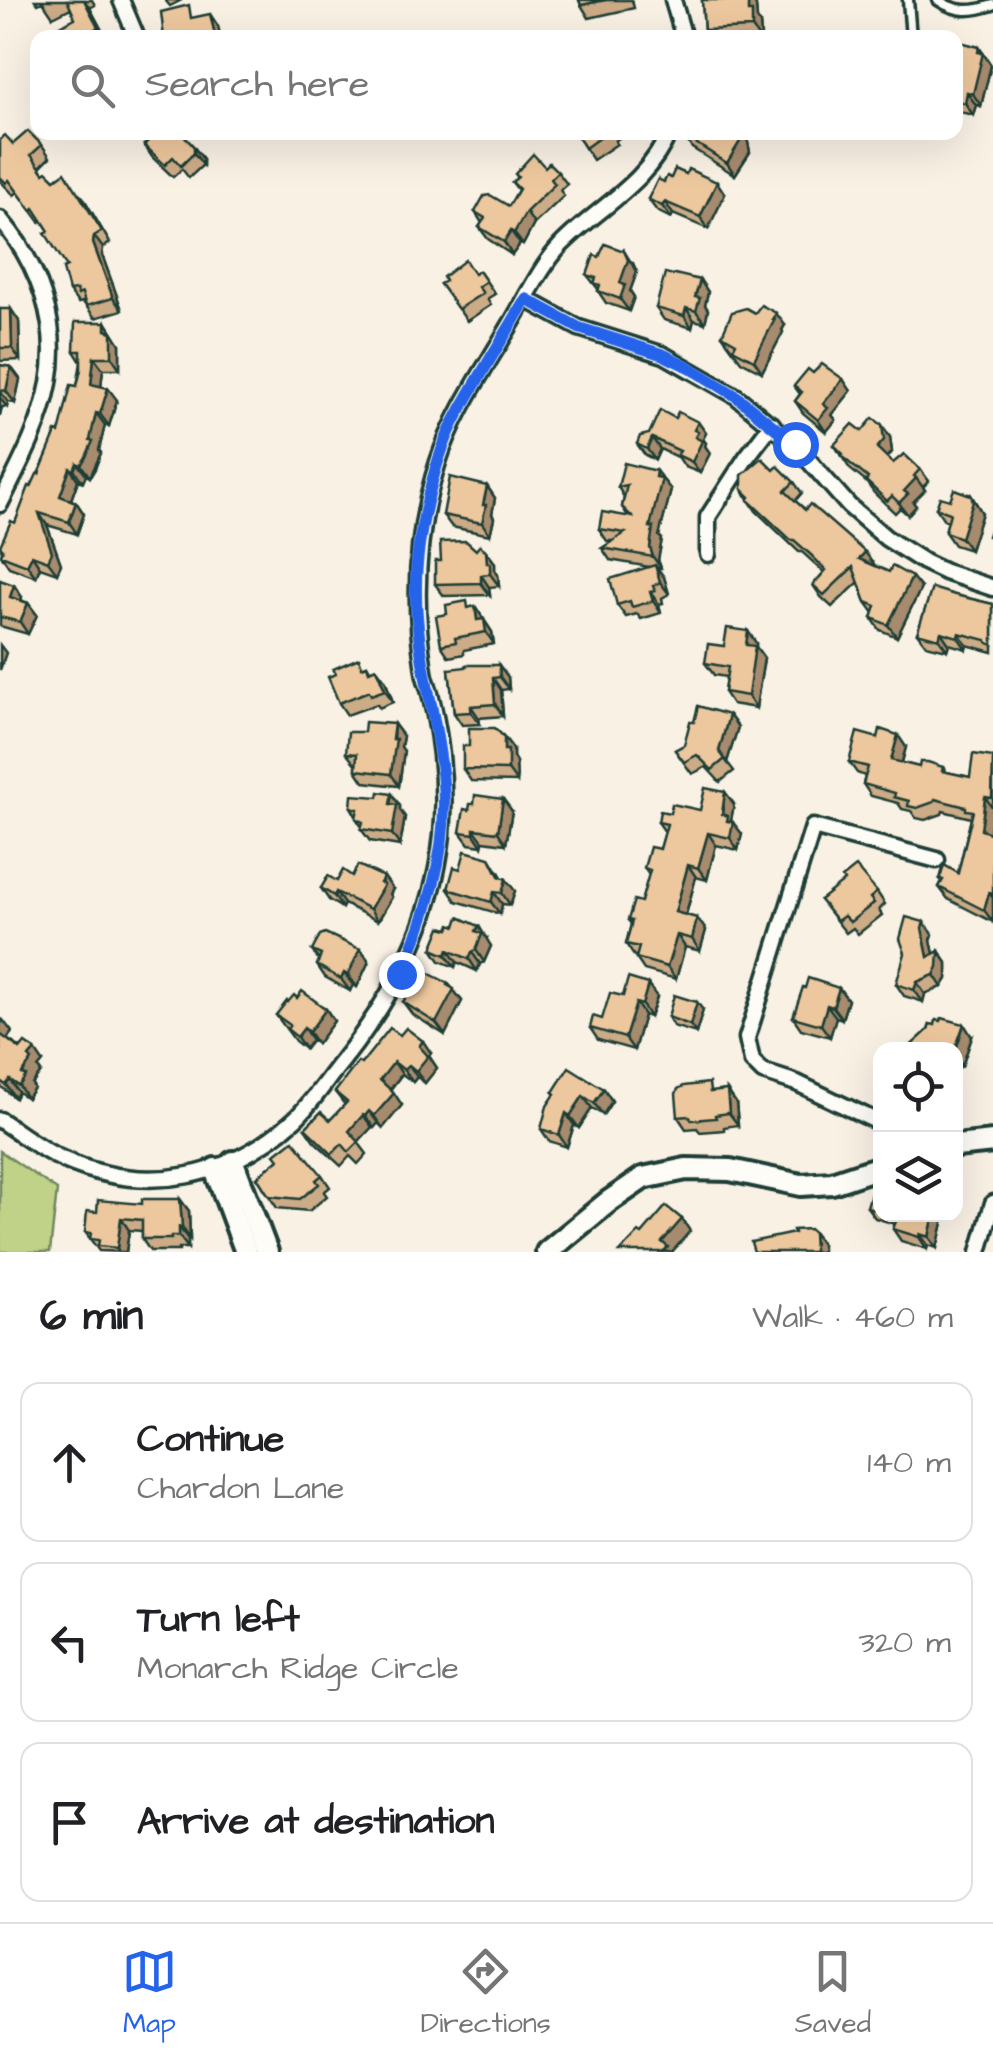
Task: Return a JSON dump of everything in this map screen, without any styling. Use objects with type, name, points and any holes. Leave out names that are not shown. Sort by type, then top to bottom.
[{"type":"street","points":[[121,0],[134,30]]},
{"type":"street","points":[[673,0],[682,30]]},
{"type":"street","points":[[0,1120],[65,1161],[108,1174],[166,1178],[224,1166],[271,1139],[298,1116],[387,1000],[423,920],[442,828],[444,784],[420,640],[416,587],[420,543],[437,464],[452,426],[558,248],[643,175],[666,140]]},
{"type":"street","points":[[0,219],[21,247],[39,282],[49,318],[52,353],[48,388],[30,442],[0,504]]},
{"type":"street","points":[[526,299],[579,328],[664,355],[736,396],[795,444],[849,506],[886,538],[945,572],[993,588]]},
{"type":"street","points":[[708,554],[708,517],[772,424]]},
{"type":"street","points":[[873,1121],[764,1072],[752,1061],[748,1038],[813,827],[937,860]]},
{"type":"street","points":[[963,1145],[993,1142]]},
{"type":"street","points":[[224,1166],[246,1252]]},
{"type":"street","points":[[224,1166],[267,1252]]},
{"type":"street","points":[[548,1252],[644,1178],[686,1169],[730,1170],[801,1185],[832,1183],[873,1169]]},
{"type":"street","points":[[978,1252],[993,1203]]},
{"type":"lane","points":[[908,0],[910,30]]},
{"type":"lane","points":[[938,0],[960,10],[974,11],[993,4]]},
{"type":"green space","points":[[0,1151],[57,1190],[50,1252],[0,1252]]},
{"type":"building","points":[[67,0],[84,0],[98,27],[54,29],[75,18]]},
{"type":"building","points":[[579,0],[606,0],[581,5]]},
{"type":"building","points":[[702,0],[748,0],[752,28],[704,30]]},
{"type":"building","points":[[189,5],[191,18],[210,14],[214,30],[163,30],[161,12]]},
{"type":"building","points":[[963,43],[979,47],[978,52],[983,53],[973,94],[967,92],[965,103]]},
{"type":"building","points":[[28,131],[30,140],[42,145],[31,155],[44,173],[47,171],[55,179],[65,172],[102,231],[94,236],[93,243],[113,298],[86,306],[82,293],[69,291],[63,269],[67,267],[45,233],[49,231],[9,180],[6,183],[0,177],[0,140],[5,135],[13,144]]},
{"type":"building","points":[[149,140],[188,140],[194,153],[181,166],[173,157],[165,165],[144,145]]},
{"type":"building","points":[[580,140],[596,140],[585,148]]},
{"type":"building","points":[[691,140],[741,140],[727,163]]},
{"type":"building","points":[[533,154],[545,167],[549,163],[558,172],[551,179],[555,184],[526,212],[504,242],[479,227],[485,218],[475,212],[484,196],[490,195],[509,206],[519,189],[512,182],[518,177],[515,174]]},
{"type":"building","points":[[675,169],[686,174],[688,169],[717,182],[700,217],[648,199],[658,179],[664,182],[667,176],[671,178]]},
{"type":"building","points":[[605,244],[624,251],[628,260],[620,283],[625,285],[620,299],[598,291],[596,278],[587,275],[594,255],[599,257]]},
{"type":"building","points":[[465,260],[474,274],[479,271],[486,281],[478,287],[483,293],[458,309],[440,284]]},
{"type":"building","points":[[665,273],[700,280],[696,311],[686,308],[684,316],[656,308]]},
{"type":"building","points":[[761,305],[776,313],[754,360],[733,349],[736,343],[722,335],[732,312],[746,308],[755,313]]},
{"type":"building","points":[[0,309],[11,309],[12,348],[0,348]]},
{"type":"building","points":[[75,322],[106,322],[106,330],[112,332],[112,357],[94,357],[91,384],[108,388],[100,414],[96,413],[90,440],[93,441],[86,457],[74,470],[70,468],[60,496],[76,502],[69,522],[39,513],[52,552],[48,561],[32,555],[27,565],[1,555],[0,546],[11,521],[15,523],[56,432],[59,433],[71,385],[77,386],[81,351],[74,351]]},
{"type":"building","points":[[822,364],[843,379],[823,404],[828,408],[818,420],[795,401],[802,392],[794,386],[808,369],[813,373]]},
{"type":"building","points":[[0,365],[11,367],[6,391],[0,390]]},
{"type":"building","points":[[660,410],[675,418],[678,412],[698,422],[695,437],[702,441],[692,462],[677,455],[680,451],[652,438],[647,449],[637,444],[640,436],[649,434]]},
{"type":"building","points":[[873,418],[882,425],[884,440],[877,448],[893,463],[904,454],[920,469],[899,503],[892,496],[887,501],[834,445],[853,424],[862,431]]},
{"type":"building","points":[[762,458],[774,470],[778,466],[794,482],[785,491],[805,510],[810,504],[865,552],[859,559],[889,572],[892,566],[912,577],[888,625],[872,618],[876,606],[866,602],[853,567],[824,595],[813,585],[826,570],[748,500],[750,497],[742,489],[742,475]]},
{"type":"building","points":[[624,463],[656,471],[655,477],[662,478],[650,527],[653,557],[602,548],[625,533],[599,529],[602,512],[632,517],[622,507],[627,485],[618,487]]},
{"type":"building","points":[[450,477],[487,486],[482,523],[443,515]]},
{"type":"building","points":[[954,489],[971,495],[973,501],[961,538],[945,532],[950,513],[936,508],[940,497],[950,500]]},
{"type":"building","points":[[466,541],[476,550],[480,545],[486,551],[490,574],[481,575],[481,583],[435,584],[435,561],[441,561],[440,542]]},
{"type":"building","points":[[655,565],[660,582],[650,592],[653,601],[632,607],[630,601],[617,605],[610,579]]},
{"type":"building","points":[[0,580],[14,585],[10,597],[28,603],[20,622],[0,617]]},
{"type":"building","points":[[932,588],[993,604],[993,645],[959,633],[958,637],[941,632],[939,639],[917,633]]},
{"type":"building","points":[[467,601],[468,608],[475,606],[477,620],[484,619],[486,632],[441,645],[436,616],[447,614],[446,605]]},
{"type":"building","points":[[727,628],[748,631],[746,645],[755,646],[748,696],[724,692],[728,667],[705,663],[708,644],[724,646]]},
{"type":"building","points":[[359,658],[362,667],[367,665],[369,671],[376,668],[385,690],[371,695],[369,691],[339,703],[328,677],[336,674],[333,669]]},
{"type":"building","points":[[499,665],[500,677],[493,678],[495,704],[471,706],[471,712],[454,713],[449,669]]},
{"type":"building","points":[[698,706],[729,715],[719,751],[725,759],[712,770],[697,755],[684,762],[675,750],[684,745]]},
{"type":"building","points":[[365,722],[394,724],[391,774],[356,770],[357,754],[346,753],[348,732],[364,732]]},
{"type":"building","points":[[469,728],[495,728],[504,737],[508,770],[463,769],[463,746],[469,746]]},
{"type":"building","points":[[880,729],[898,735],[891,760],[919,767],[920,762],[928,762],[943,767],[942,771],[970,777],[973,754],[993,757],[992,798],[985,797],[981,830],[993,834],[993,893],[989,892],[984,910],[939,887],[944,865],[958,873],[973,811],[935,799],[917,808],[908,806],[909,801],[894,797],[895,793],[863,784],[868,767],[849,762],[857,732],[878,738]]},
{"type":"building","points":[[705,788],[725,792],[722,814],[733,822],[730,838],[708,833],[698,868],[688,865],[675,912],[697,918],[692,939],[677,935],[667,967],[636,958],[639,947],[626,944],[632,921],[628,920],[634,900],[641,902],[650,870],[644,868],[650,847],[660,849],[667,824],[658,822],[660,811],[670,813],[672,804],[700,810]]},
{"type":"building","points":[[379,792],[392,794],[390,804],[397,805],[392,834],[361,829],[363,822],[356,818],[358,809],[351,807],[352,795],[378,797]]},
{"type":"building","points":[[475,795],[503,799],[498,832],[460,832],[464,809],[469,810],[470,804],[474,804]]},
{"type":"building","points":[[465,851],[490,858],[499,876],[506,879],[502,893],[494,892],[491,902],[448,889],[454,867],[460,869]]},
{"type":"building","points":[[358,865],[384,877],[380,883],[384,885],[370,909],[321,888],[328,876],[337,881],[343,870],[352,876]]},
{"type":"building","points":[[856,867],[877,892],[870,898],[874,903],[850,922],[844,916],[837,921],[820,900]]},
{"type":"building","points":[[459,917],[479,926],[476,931],[482,934],[469,959],[448,950],[446,955],[432,949],[441,927],[456,926]]},
{"type":"building","points":[[906,917],[924,922],[928,957],[939,951],[934,975],[917,982],[914,990],[896,984],[905,953],[900,939]]},
{"type":"building","points":[[325,933],[360,949],[348,975],[344,973],[341,979],[317,965],[321,955],[312,951]]},
{"type":"building","points":[[422,970],[454,989],[436,1023],[403,1002]]},
{"type":"building","points":[[628,978],[648,984],[642,1005],[636,1003],[625,1038],[590,1028],[593,1016],[602,1019],[610,993],[623,996]]},
{"type":"building","points":[[808,978],[839,988],[833,1007],[827,1005],[821,1025],[793,1017]]},
{"type":"building","points":[[302,991],[326,1009],[309,1032],[304,1028],[297,1037],[287,1029],[290,1025],[276,1015]]},
{"type":"building","points":[[674,995],[697,1002],[690,1025],[668,1017]]},
{"type":"building","points":[[942,1018],[964,1024],[958,1042],[915,1042],[930,1024]]},
{"type":"building","points":[[390,1028],[400,1035],[406,1028],[423,1041],[419,1046],[428,1056],[416,1071],[409,1065],[404,1070],[394,1062],[380,1080],[394,1093],[374,1116],[369,1111],[349,1131],[359,1142],[349,1152],[342,1144],[332,1154],[305,1128],[321,1112],[330,1120],[347,1102],[335,1092]]},
{"type":"building","points":[[0,1034],[20,1049],[25,1043],[35,1050],[19,1086],[10,1080],[6,1085],[0,1081]]},
{"type":"building","points":[[569,1067],[604,1089],[594,1103],[583,1096],[570,1116],[566,1113],[559,1135],[541,1129],[553,1092]]},
{"type":"building","points":[[709,1083],[710,1092],[727,1090],[729,1113],[692,1120],[689,1116],[678,1117],[678,1089]]},
{"type":"building","points":[[293,1140],[322,1175],[316,1180],[319,1184],[300,1199],[269,1196],[257,1177],[279,1159],[275,1154]]},
{"type":"building","points":[[142,1199],[180,1199],[179,1236],[142,1239],[142,1220],[121,1218],[117,1248],[98,1246],[99,1240],[90,1239],[91,1233],[85,1232],[87,1211],[97,1212],[98,1200],[142,1204]]},
{"type":"building","points":[[666,1206],[682,1219],[662,1242],[668,1247],[663,1252],[620,1252],[639,1232],[642,1234]]},
{"type":"building","points":[[896,1222],[932,1222],[929,1237],[893,1229]]},
{"type":"building","points":[[809,1229],[813,1232],[814,1252],[754,1252],[751,1242]]},
{"type":"route","points":[[401,974],[431,894],[443,812],[444,784],[420,640],[416,587],[420,543],[437,464],[452,426],[526,299],[579,328],[689,367],[736,396],[795,444]]}]
